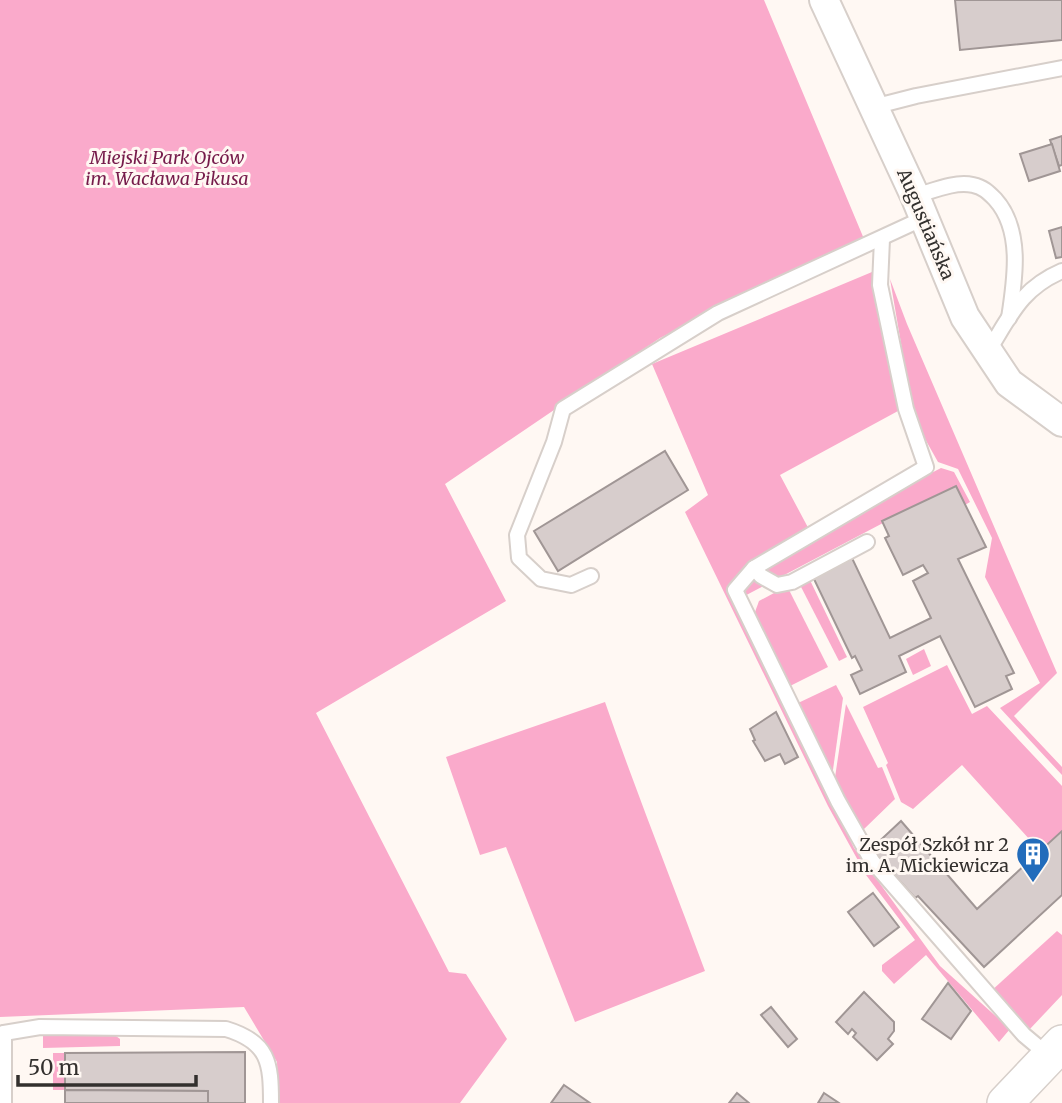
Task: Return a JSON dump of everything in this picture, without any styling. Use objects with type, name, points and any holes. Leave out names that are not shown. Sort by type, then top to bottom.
[{"type":"street","name":"Augustiańska","points":[[824,0],[919,207],[965,317],[1009,383],[1062,422]]},
{"type":"street","points":[[1005,1103],[1056,1049]]},
{"type":"lane","points":[[873,107],[1062,68]]},
{"type":"lane","points":[[592,576],[571,584],[541,579],[519,558],[517,535],[554,442],[563,409],[718,313],[882,239],[919,207],[958,184],[986,189],[1002,207],[1010,224],[1015,276],[1009,318]]},
{"type":"lane","points":[[882,239],[880,285],[906,409],[926,467],[754,568],[735,590],[838,801],[872,861],[1024,1035],[1056,1049]]},
{"type":"lane","points":[[987,353],[1025,293],[1062,271]]},
{"type":"lane","points":[[754,568],[761,576],[777,585],[792,582],[867,542]]},
{"type":"lane","points":[[4,1103],[2,1033],[40,1027],[226,1029],[244,1034],[262,1050],[271,1069],[271,1103]]},
{"type":"green space","name":"Miejski Park Ojców im. Wacława Pikusa","points":[[0,0],[764,0],[864,239],[660,338],[445,484],[506,601],[316,713],[449,972],[466,974],[507,1039],[460,1103],[278,1103],[277,1062],[244,1007],[0,1017]]},
{"type":"green space","points":[[872,272],[898,411],[780,475],[812,535],[941,468],[954,472],[970,502],[965,505],[955,486],[882,521],[883,523],[735,601],[854,848],[940,966],[1010,1029],[999,1042],[926,955],[894,984],[882,971],[882,965],[915,940],[866,875],[828,806],[685,512],[708,495],[652,364]]},
{"type":"green space","points":[[890,279],[1057,673],[1014,716],[1062,767],[1062,775],[1000,708],[1040,683],[985,577],[992,538],[958,469],[938,462],[911,414]]},
{"type":"green space","points":[[808,576],[847,657],[839,661],[798,581]]},
{"type":"green space","points":[[787,586],[828,667],[788,687],[755,612],[759,601]]},
{"type":"green space","points":[[924,649],[931,666],[913,675],[906,659]]},
{"type":"green space","points":[[947,665],[972,714],[987,706],[1062,786],[1062,831],[1040,851],[962,765],[913,809],[901,802],[886,765],[888,763],[863,707]]},
{"type":"green space","points":[[836,685],[843,698],[832,777],[796,704]]},
{"type":"green space","points":[[605,702],[705,971],[575,1022],[506,847],[480,855],[446,757]]},
{"type":"green space","points":[[846,704],[878,768],[882,767],[895,799],[864,829],[859,830],[834,784]]},
{"type":"green space","points":[[1057,931],[1062,935],[1062,995],[1029,1030],[990,992]]},
{"type":"green space","points":[[43,1036],[116,1036],[120,1039],[120,1046],[43,1048]]},
{"type":"green space","points":[[53,1053],[65,1053],[65,1090],[53,1090]]},
{"type":"building","points":[[955,0],[1062,0],[1062,40],[960,50]]},
{"type":"building","points":[[1062,136],[1062,165],[1059,166],[1050,140]]},
{"type":"building","points":[[1052,144],[1060,171],[1029,181],[1020,154]]},
{"type":"building","points":[[1062,227],[1062,257],[1056,258],[1049,231]]},
{"type":"building","points":[[665,451],[688,490],[558,571],[534,531]]},
{"type":"building","points":[[956,486],[986,547],[958,559],[1014,673],[1006,676],[1012,689],[975,707],[940,636],[899,656],[906,672],[860,694],[851,675],[862,670],[855,656],[852,658],[813,577],[852,558],[890,638],[931,618],[913,581],[928,573],[923,565],[903,575],[885,538],[889,536],[882,521]]},
{"type":"building","points":[[776,712],[798,757],[785,764],[780,754],[765,761],[753,741],[755,740],[750,729]]},
{"type":"building","name":"Zespół Szkół nr 2 im. A. Mickiewicza","points":[[901,821],[977,909],[1062,831],[1062,895],[984,967],[918,896],[915,898],[871,849]]},
{"type":"building","points":[[873,893],[899,927],[874,946],[848,912]]},
{"type":"building","points":[[948,983],[971,1011],[951,1039],[922,1019]]},
{"type":"building","points":[[864,992],[894,1022],[894,1031],[888,1039],[893,1044],[877,1060],[853,1037],[856,1033],[852,1029],[848,1034],[836,1022]]},
{"type":"building","points":[[771,1007],[797,1039],[788,1047],[761,1015]]},
{"type":"building","points":[[245,1052],[245,1103],[208,1103],[208,1091],[65,1090],[65,1053]]},
{"type":"building","points":[[564,1085],[590,1103],[551,1103]]},
{"type":"building","points":[[65,1090],[208,1091],[208,1103],[65,1103]]},
{"type":"building","points":[[737,1093],[749,1103],[729,1103]]},
{"type":"building","points":[[824,1093],[839,1103],[818,1103]]},
{"type":"place","name":"Zespół Szkół nr 2 im. A. Mickiewicza","points":[[1033,884]]}]
